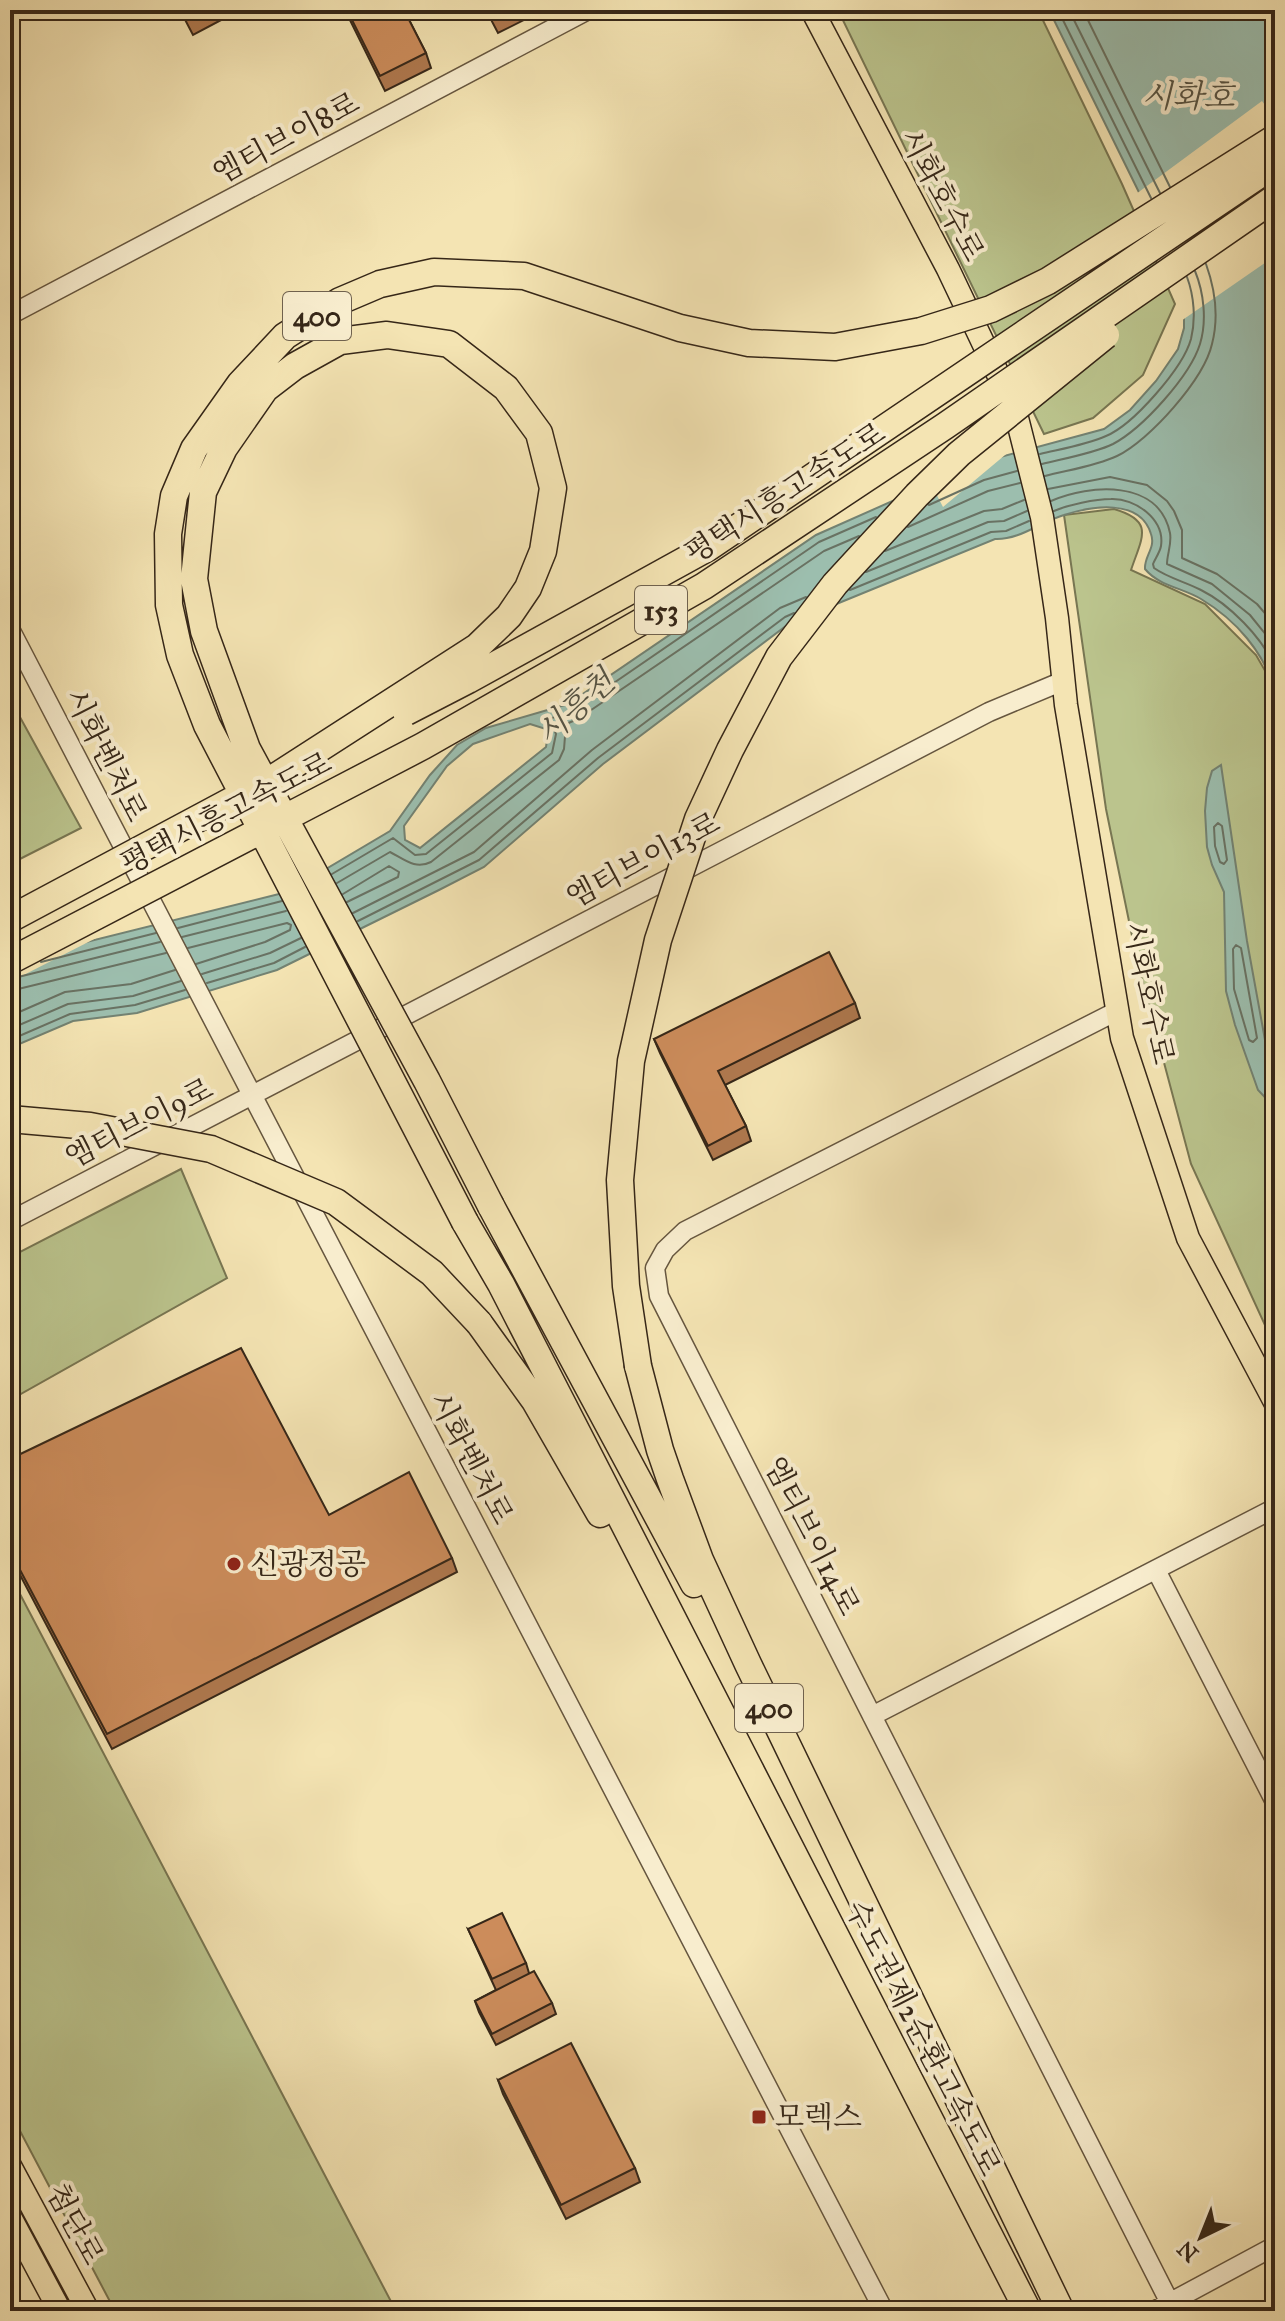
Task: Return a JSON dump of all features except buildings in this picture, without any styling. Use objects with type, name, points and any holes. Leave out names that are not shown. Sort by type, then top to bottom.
[{"type":"highway","name":"400","points":[[762,1794],[501,1284],[465,1222],[207,725],[180,655],[169,605],[168,534],[174,496],[194,449],[240,384],[285,336],[340,301],[380,284],[434,272],[524,276],[680,328],[749,343],[835,347],[921,331],[991,309],[1048,281],[1275,138]]},
{"type":"highway","name":"평택시흥고속도로","points":[[10,919],[272,779],[468,680],[709,547],[1275,164]]},
{"type":"highway","name":"평택시흥고속도로","points":[[10,961],[423,746],[704,586],[945,426],[1275,198]]},
{"type":"highway","name":"400","points":[[929,2039],[700,1560],[660,1450],[638,1366],[626,1286],[620,1180],[631,1061],[658,940],[698,819],[779,657],[835,584],[959,454],[1111,331],[1275,212]]},
{"type":"highway","points":[[272,779],[477,647],[509,616],[528,588],[543,551],[553,488],[539,433],[506,388],[449,344],[387,335],[340,341],[295,366],[265,389],[224,448],[203,492],[194,579],[204,631],[247,749],[738,1666],[929,2039]]},
{"type":"highway","points":[[10,1119],[90,1126],[211,1149],[336,1202],[432,1273],[479,1323],[535,1401],[762,1794]]},
{"type":"highway","name":"수도권제2순환고속도로","points":[[762,1794],[1023,2302]]},
{"type":"highway","name":"수도권제2순환고속도로","points":[[929,2039],[1061,2311]]},
{"type":"main road","name":"시화호수로","points":[[812,10],[948,269],[1015,410],[1042,517],[1063,681],[1122,1038],[1188,1238],[1275,1402]]},
{"type":"main road","name":"첨단로","points":[[10,2166],[88,2311]]},
{"type":"main road","name":"첨단로","points":[[10,2217],[60,2311]]},
{"type":"street","name":"엠티브이8로","points":[[10,315],[588,10]]},
{"type":"street","name":"시화벤처로","points":[[10,629],[884,2311]]},
{"type":"street","name":"엠티브이13로","points":[[251,1096],[989,712],[1063,681]]},
{"type":"street","name":"엠티브이14로","points":[[1117,1011],[685,1231],[665,1250],[655,1268],[659,1296],[1166,2308]]},
{"type":"street","name":"엠티브이9로","points":[[10,1221],[251,1096]]},
{"type":"street","points":[[872,1716],[1275,1508]]},
{"type":"street","points":[[1156,1570],[1275,1802]]},
{"type":"street","points":[[1166,2308],[1275,2246]]},
{"type":"green space","points":[[838,10],[1038,10],[1122,184],[1175,304],[1143,375],[1093,418],[1044,434]]},
{"type":"green space","points":[[1114,509],[1136,519],[1142,532],[1131,570],[1205,604],[1256,655],[1267,674],[1275,715],[1275,1347],[1191,1164],[1138,965],[1106,809],[1064,515]]},
{"type":"green space","points":[[10,699],[81,828],[10,864]]},
{"type":"green space","points":[[181,1169],[227,1278],[10,1400],[10,1257]]},
{"type":"green space","points":[[10,1575],[396,2311],[115,2311],[10,2112]]},
{"type":"water","points":[[1049,10],[1275,10],[1275,691],[1264,663],[1237,627],[1214,607],[1157,579],[1145,569],[1152,539],[1145,522],[1126,510],[1114,508],[1075,512],[1013,537],[995,539],[790,623],[603,764],[484,867],[439,890],[277,970],[137,1013],[73,1021],[10,1048],[10,961],[287,892],[390,831],[430,775],[457,745],[486,728],[568,704],[816,535],[978,463],[1104,429],[1130,410],[1156,381],[1178,349],[1184,328],[1184,299],[1163,241]],"holes":[[[530,724],[546,729],[546,747],[420,848],[405,840],[404,826],[447,766],[473,744]]]},
{"type":"water","points":[[1221,765],[1247,941],[1267,1051],[1275,1075],[1275,1108],[1258,1090],[1226,991],[1224,892],[1207,847],[1205,811],[1212,771]]},
{"type":"pier","points":[[1262,101],[1275,119],[1275,256],[1181,321],[1177,286],[1136,194]]},
{"type":"pier","points":[[1011,450],[943,507],[929,480],[977,459]]},
{"type":"pier","points":[[106,933],[10,982],[10,957]]},
{"type":"place","name":"신광정공","points":[[234,1564]]},
{"type":"place","name":"모렉스","points":[[759,2117]]},
{"type":"water label","name":"시화호","points":[[1188,96]]},
{"type":"water label","name":"시흥천","points":[[575,707]]}]
